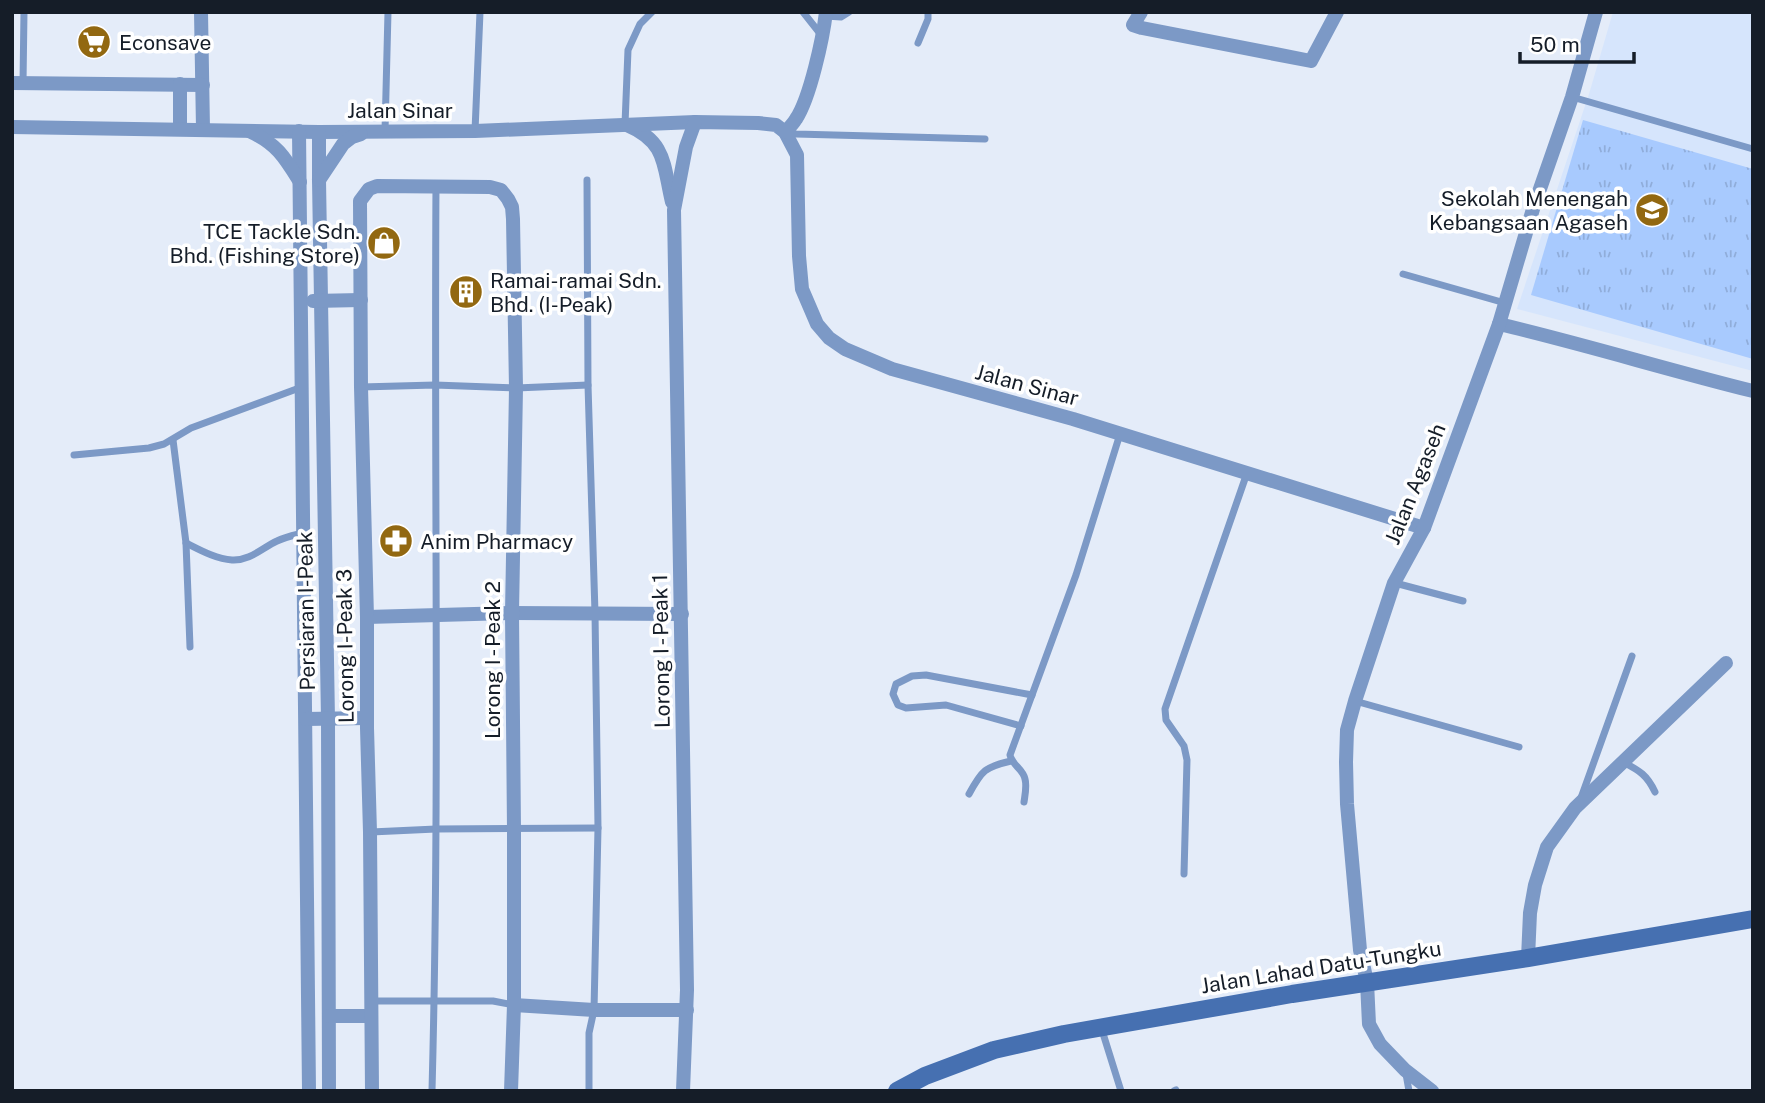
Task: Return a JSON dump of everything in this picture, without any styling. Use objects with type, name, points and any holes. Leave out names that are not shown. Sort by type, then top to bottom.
[{"type":"main road","name":"Jalan Lahad Datu-Tungku","points":[[900,1089],[925,1076],[994,1050],[1101,1027],[1753,919]]},
{"type":"street","points":[[201,12],[203,129]]},
{"type":"street","points":[[1140,12],[1133,25],[1142,28],[1311,61],[1338,12]]},
{"type":"street","name":"Jalan Agaseh","points":[[1432,1091],[1405,1070],[1380,1044],[1369,1024],[1367,982],[1360,950],[1346,776],[1347,730],[1394,583],[1424,528],[1499,324],[1533,209],[1572,97],[1596,12]]},
{"type":"street","points":[[785,132],[802,107],[826,14]]},
{"type":"street","points":[[17,83],[203,85]]},
{"type":"street","points":[[180,84],[180,129]]},
{"type":"street","name":"Jalan Sinar","points":[[12,127],[319,132],[475,131],[695,122],[776,125],[785,132],[797,155],[802,289],[817,324],[829,338],[845,349],[892,369],[1120,433],[1424,528]]},
{"type":"street","name":"Lorong I - Peak 1","points":[[683,1091],[687,1010],[674,210],[686,147],[695,122]]},
{"type":"street","name":"Lorong I - Peak 1","points":[[625,124],[642,131],[658,148],[674,210]]},
{"type":"street","points":[[249,131],[264,138],[284,156],[300,183]]},
{"type":"street","points":[[299,131],[309,1091]]},
{"type":"street","points":[[319,180],[343,144],[352,137],[369,131]]},
{"type":"street","name":"Persiaran I-Peak","points":[[319,132],[328,720],[329,1091]]},
{"type":"street","name":"Lorong I - Peak 2","points":[[436,186],[490,187],[501,190],[512,207],[513,219],[516,388],[512,614],[514,1004],[511,1091]]},
{"type":"street","name":"Lorong I-Peak 3","points":[[372,1091],[360,201],[369,189],[377,187],[436,186]]},
{"type":"street","points":[[302,302],[361,300]]},
{"type":"street","points":[[1499,324],[1753,391]]},
{"type":"street","points":[[367,617],[435,614],[682,614]]},
{"type":"street","points":[[1528,958],[1530,913],[1535,885],[1547,848],[1579,805],[1726,663]]},
{"type":"street","points":[[306,719],[367,718]]},
{"type":"street","points":[[514,1004],[594,1010],[687,1010]]},
{"type":"street","points":[[329,1017],[371,1016]]},
{"type":"lane","points":[[17,83],[24,12]]},
{"type":"lane","points":[[385,131],[388,12]]},
{"type":"lane","points":[[475,131],[480,12]]},
{"type":"lane","points":[[625,124],[628,50],[640,24],[652,12]]},
{"type":"lane","points":[[803,12],[822,37]]},
{"type":"lane","points":[[826,14],[841,17],[849,12]]},
{"type":"lane","points":[[918,43],[928,19],[928,12]]},
{"type":"lane","points":[[1572,97],[1753,149]]},
{"type":"lane","points":[[785,132],[985,139]]},
{"type":"lane","points":[[587,180],[588,385],[598,828],[594,1010],[589,1033],[589,1091]]},
{"type":"lane","points":[[432,1091],[436,830],[436,186]]},
{"type":"lane","points":[[1403,274],[1504,303]]},
{"type":"lane","points":[[361,387],[435,385],[516,388],[588,385]]},
{"type":"lane","points":[[75,455],[149,448],[164,444],[191,428],[302,386]]},
{"type":"lane","points":[[1024,802],[1025,776],[1011,761],[1010,755],[1076,575],[1120,433]]},
{"type":"lane","points":[[173,440],[186,543],[190,647]]},
{"type":"lane","points":[[1184,874],[1187,760],[1184,746],[1166,720],[1165,709],[1247,473]]},
{"type":"lane","points":[[186,543],[232,560],[246,558],[278,541],[304,532]]},
{"type":"lane","points":[[1394,583],[1464,601]]},
{"type":"lane","points":[[1579,805],[1632,656]]},
{"type":"lane","points":[[1021,726],[946,705],[906,708],[898,705],[893,694],[896,684],[912,676],[926,675],[1032,695]]},
{"type":"lane","points":[[1355,701],[1519,747]]},
{"type":"lane","points":[[969,793],[979,776],[991,766],[1011,761]]},
{"type":"lane","points":[[1622,762],[1642,772],[1655,792]]},
{"type":"lane","points":[[370,832],[598,828]]},
{"type":"lane","points":[[371,1001],[493,1001],[514,1004]]},
{"type":"lane","points":[[1101,1027],[1121,1091]]},
{"type":"lane","points":[[1405,1070],[1409,1091]]},
{"type":"shaded area","name":"Sekolah Menengah Kebangsaan Agaseh","points":[[1613,12],[1753,12],[1753,371],[1517,309],[1589,94]]},
{"type":"green space","points":[[1583,120],[1753,169],[1753,359],[1531,295]]},
{"type":"place","name":"Econsave","points":[[94,42]]},
{"type":"place","name":"Sekolah Menengah Kebangsaan Agaseh","points":[[1652,210]]},
{"type":"place","name":"TCE Tackle Sdn. Bhd. (Fishing Store)","points":[[384,243]]},
{"type":"place","name":"Ramai-ramai Sdn. Bhd. (I-Peak)","points":[[466,292]]},
{"type":"place","name":"Anim Pharmacy","points":[[396,541]]}]
